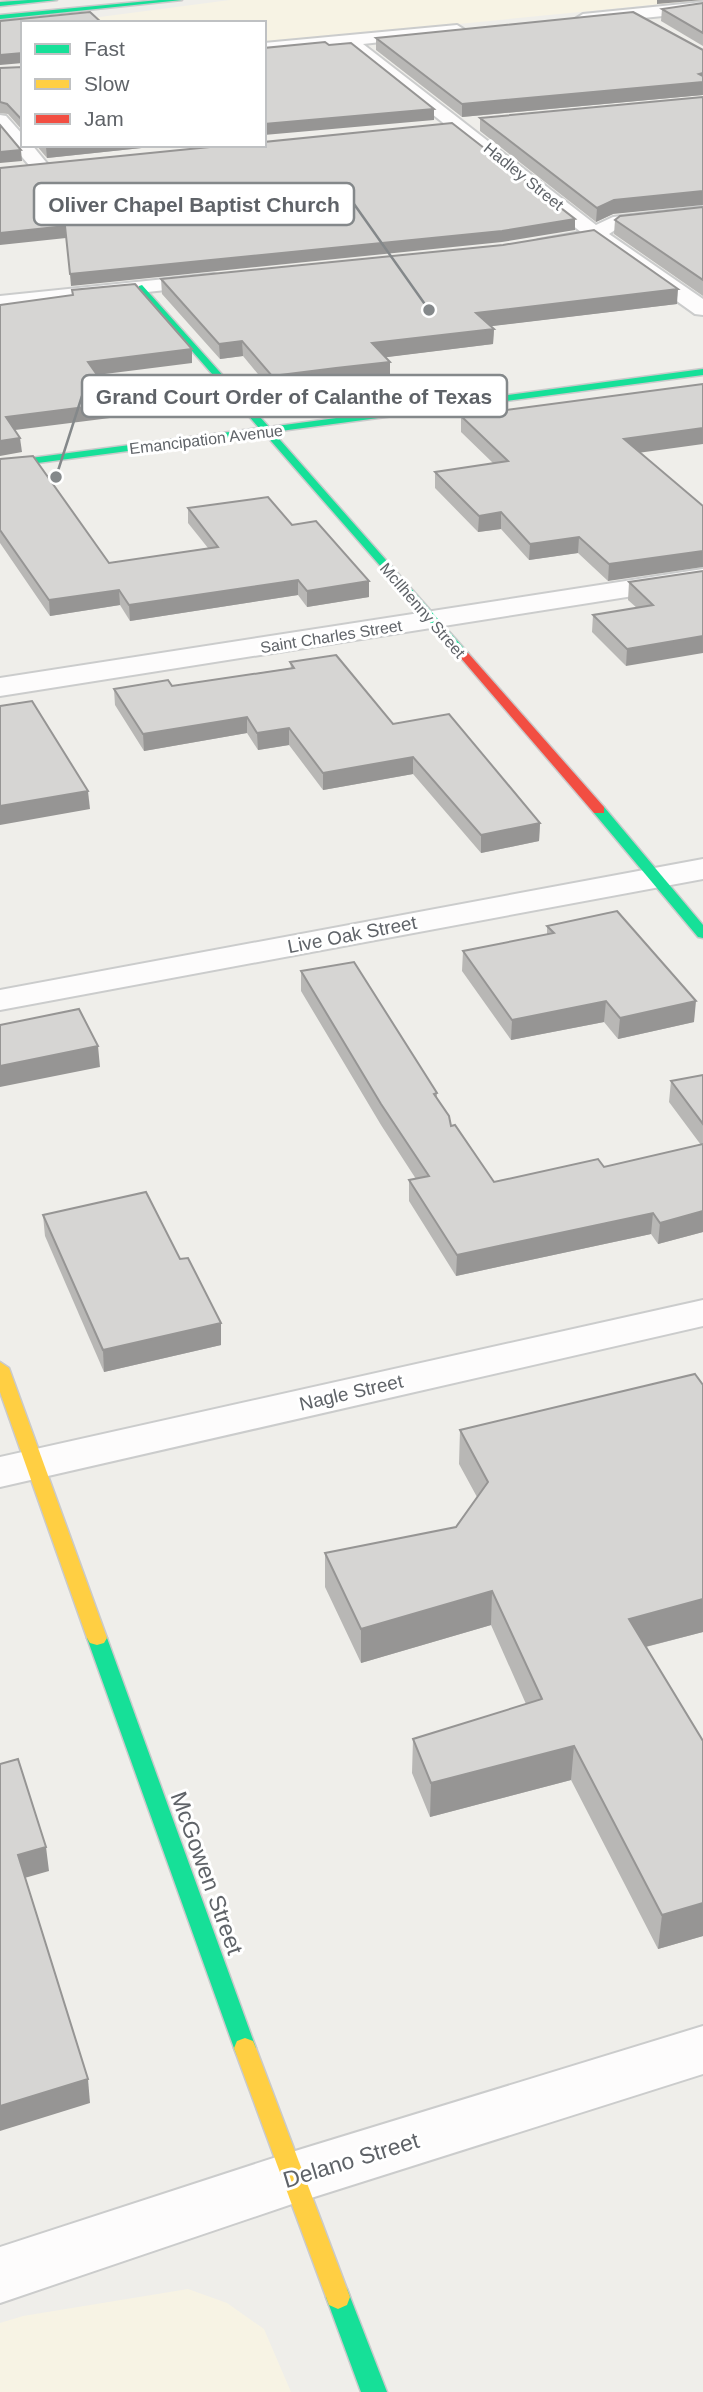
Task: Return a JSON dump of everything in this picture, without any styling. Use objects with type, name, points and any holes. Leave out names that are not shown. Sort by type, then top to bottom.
[{"type":"main road","points":[[0,4],[54,0]]},
{"type":"main road","points":[[0,18],[179,0]]},
{"type":"main road","name":"McIlhenny Street","points":[[142,288],[658,877],[703,934]]},
{"type":"main road","name":"Emancipation Avenue","points":[[0,465],[267,432],[703,372]]},
{"type":"main road","name":"McGowen Street","points":[[0,1368],[18,1468],[374,2392]]},
{"type":"street","points":[[570,20],[703,8]]},
{"type":"street","points":[[631,14],[655,28]]},
{"type":"street","points":[[266,48],[479,28]]},
{"type":"street","name":"Hadley Street","points":[[348,40],[460,125],[594,233],[703,309]]},
{"type":"street","points":[[0,120],[21,141]]},
{"type":"street","points":[[433,127],[487,122]]},
{"type":"street","points":[[13,170],[47,166],[28,147]]},
{"type":"street","points":[[526,247],[589,237],[612,223],[703,213]]},
{"type":"street","points":[[594,233],[625,238],[703,229]]},
{"type":"street","points":[[0,302],[240,278]]},
{"type":"street","name":"Saint Charles Street","points":[[0,687],[703,577]]},
{"type":"street","name":"Live Oak Street","points":[[0,1000],[703,869]]},
{"type":"street","name":"Nagle Street","points":[[18,1468],[703,1313]]},
{"type":"street","name":"Delano Street","points":[[0,2275],[292,2178],[703,2050]]},
{"type":"shaded area","points":[[230,0],[703,0],[266,43],[266,21],[96,21],[92,18]]},
{"type":"shaded area","points":[[188,2289],[227,2303],[264,2329],[291,2392],[0,2392],[0,2323],[23,2316]]},
{"type":"building","points":[[703,3],[703,33],[662,9]]},
{"type":"building","points":[[90,12],[100,21],[21,21],[21,53],[0,55],[0,21]]},
{"type":"building","points":[[633,12],[703,50],[703,73],[699,74],[703,76],[703,82],[462,104],[376,38]]},
{"type":"building","points":[[325,42],[329,45],[351,43],[434,109],[266,124],[266,48]]},
{"type":"building","points":[[21,67],[21,119],[7,104],[0,102],[0,68]]},
{"type":"building","points":[[703,97],[703,191],[614,200],[597,208],[480,118]]},
{"type":"building","points":[[452,123],[575,219],[502,231],[70,274],[65,226],[0,233],[0,168],[210,147],[266,147],[266,142]]},
{"type":"building","points":[[0,125],[21,150],[0,152]]},
{"type":"building","points":[[703,207],[703,280],[615,220],[620,216]]},
{"type":"building","points":[[594,230],[678,289],[476,313],[494,329],[372,343],[390,362],[272,376],[242,341],[219,344],[161,279],[503,245]]},
{"type":"building","points":[[135,284],[192,349],[88,362],[117,403],[6,417],[20,438],[0,441],[0,305],[73,295],[72,290]]},
{"type":"building","points":[[703,384],[703,428],[624,439],[703,506],[703,551],[609,564],[579,537],[530,544],[501,512],[479,516],[435,472],[508,461],[461,416]]},
{"type":"building","points":[[33,456],[109,563],[218,547],[188,508],[268,497],[292,525],[316,521],[369,581],[307,591],[298,580],[129,605],[119,590],[49,600],[0,530],[0,459]]},
{"type":"building","points":[[703,571],[703,636],[627,649],[593,615],[653,605],[629,582]]},
{"type":"building","points":[[336,655],[393,724],[449,714],[540,823],[481,835],[413,757],[323,773],[289,728],[257,733],[247,717],[143,734],[114,689],[168,680],[172,686],[294,668],[290,662]]},
{"type":"building","points":[[32,701],[88,791],[0,806],[0,706]]},
{"type":"building","points":[[617,911],[696,1001],[620,1018],[606,1001],[512,1020],[463,951],[554,933],[547,926]]},
{"type":"building","points":[[354,962],[437,1093],[434,1094],[449,1116],[451,1126],[455,1125],[494,1182],[598,1159],[604,1167],[703,1144],[703,1211],[660,1223],[653,1213],[457,1255],[409,1180],[429,1176],[381,1104],[301,971]]},
{"type":"building","points":[[79,1009],[98,1046],[0,1066],[0,1025]]},
{"type":"building","points":[[703,1075],[703,1124],[671,1081]]},
{"type":"building","points":[[146,1192],[180,1259],[188,1258],[221,1323],[103,1350],[43,1215]]},
{"type":"building","points":[[695,1374],[703,1385],[703,1599],[629,1619],[703,1741],[703,1903],[662,1915],[574,1746],[431,1783],[413,1739],[542,1699],[492,1591],[361,1629],[325,1553],[456,1527],[488,1482],[460,1430]]},
{"type":"building","points":[[18,1759],[46,1847],[18,1855],[88,2079],[0,2106],[0,1764]]},
{"type":"traffic: fast","points":[[0,4],[54,0]]},
{"type":"traffic: fast","points":[[0,17],[179,0]]},
{"type":"traffic: fast","points":[[142,288],[464,655]]},
{"type":"traffic: fast","points":[[0,465],[703,372]]},
{"type":"traffic: fast","points":[[599,810],[703,934]]},
{"type":"traffic: fast","points":[[97,1638],[245,2048]]},
{"type":"traffic: fast","points":[[338,2297],[374,2392]]},
{"type":"traffic: slow","points":[[0,1368],[97,1638]]},
{"type":"traffic: slow","points":[[245,2048],[338,2297]]},
{"type":"traffic: jam","points":[[464,655],[599,810]]},
{"type":"place","name":"Oliver Chapel Baptist Church","points":[[429,310]]},
{"type":"place","name":"Grand Court Order of Calanthe of Texas","points":[[56,477]]}]
